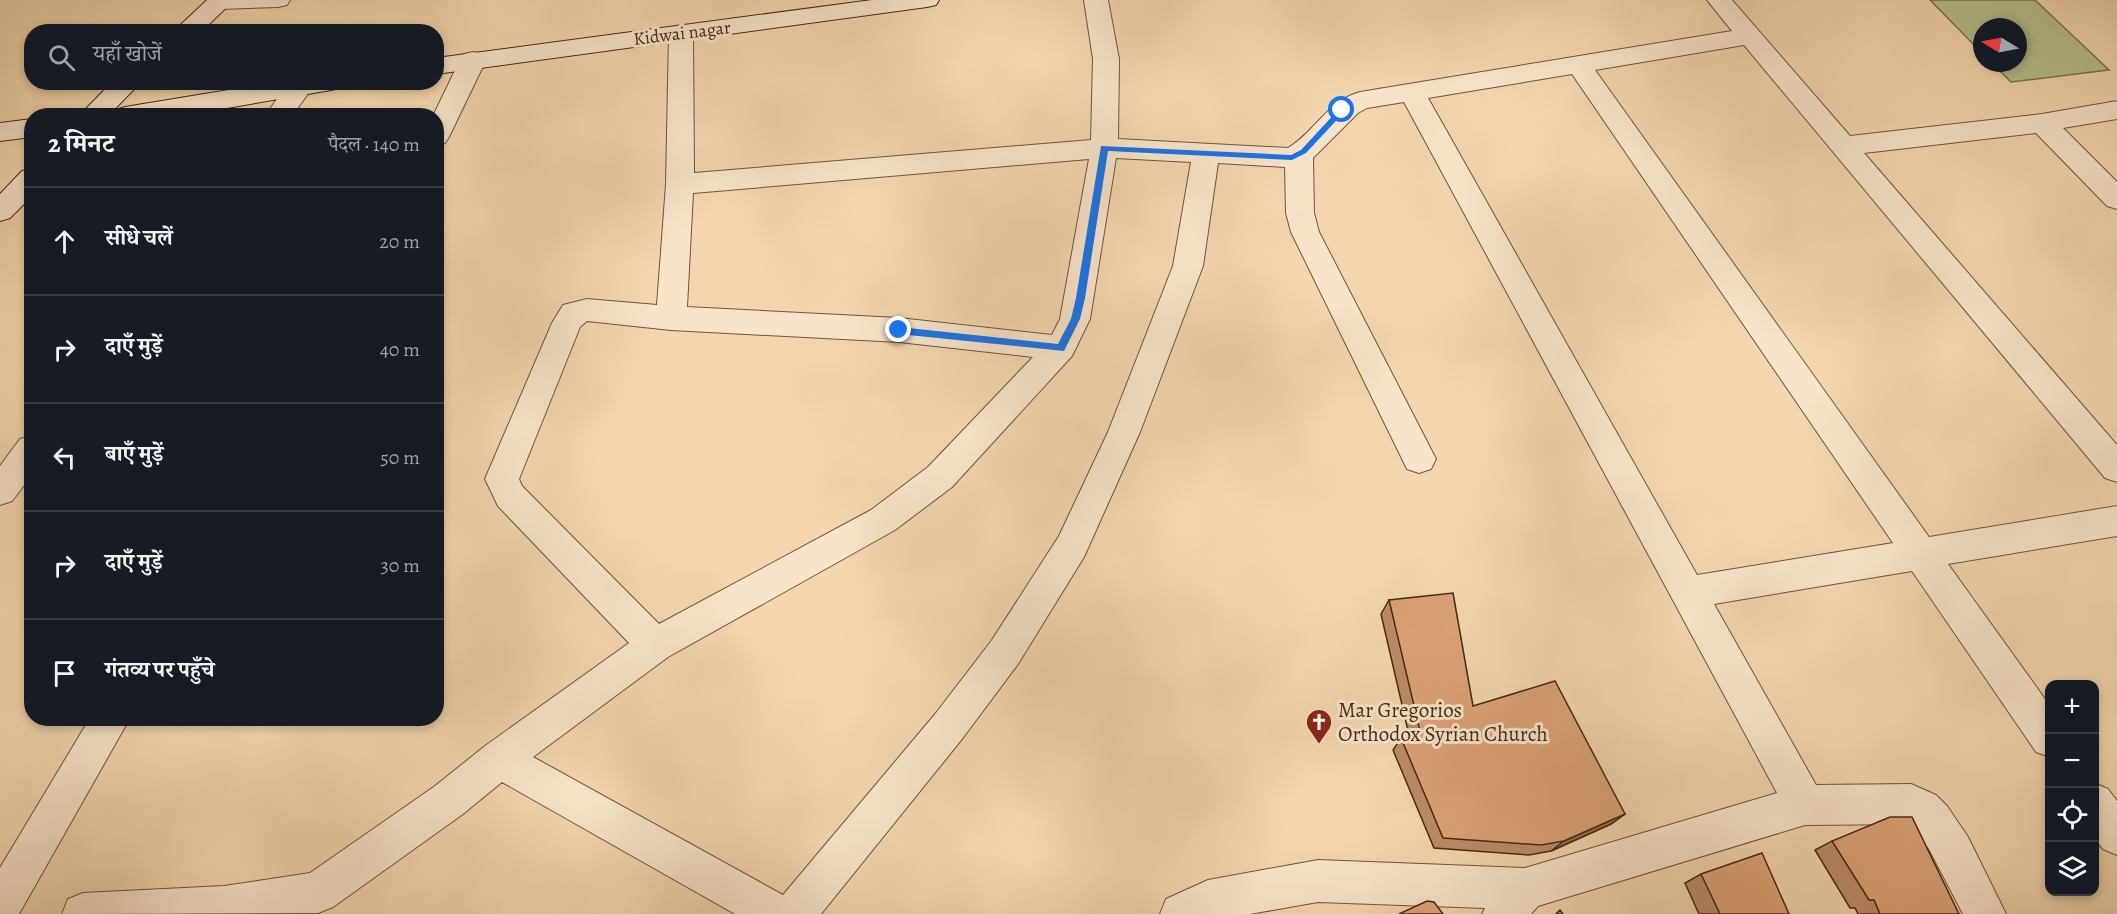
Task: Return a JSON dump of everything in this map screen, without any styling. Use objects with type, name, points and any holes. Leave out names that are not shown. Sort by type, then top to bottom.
[{"type":"street","points":[[194,24],[221,1],[278,0]]},
{"type":"street","name":"Kidwai nagar","points":[[444,65],[927,0]]},
{"type":"street","points":[[83,914],[222,910],[320,903],[499,759],[655,645],[883,520],[940,477],[1060,348],[1075,319],[1081,298],[1104,148],[1106,59],[1096,0]]},
{"type":"street","points":[[1719,0],[2117,468]]},
{"type":"street","points":[[671,318],[680,184],[681,33]]},
{"type":"street","points":[[680,184],[1104,148],[1281,158],[1299,155],[1334,117],[1350,105],[1360,101],[1750,36]]},
{"type":"street","points":[[444,120],[473,60]]},
{"type":"street","points":[[1578,64],[2046,734]]},
{"type":"street","points":[[100,108],[120,90]]},
{"type":"street","points":[[174,108],[286,90]]},
{"type":"street","points":[[284,108],[297,90]]},
{"type":"street","points":[[1411,91],[1805,806]]},
{"type":"street","points":[[1843,146],[2042,123],[2117,110]]},
{"type":"street","points":[[2042,123],[2117,199]]},
{"type":"street","points":[[0,132],[24,129]]},
{"type":"street","points":[[794,914],[956,717],[1005,652],[1072,546],[1124,432],[1188,266],[1206,153]]},
{"type":"street","points":[[1299,155],[1300,213],[1305,232],[1419,459]]},
{"type":"street","points":[[0,211],[24,186]]},
{"type":"street","points":[[655,645],[510,496],[502,479],[567,323],[574,313],[587,310],[671,318],[899,330],[1060,348]]},
{"type":"street","points":[[0,491],[24,460]]},
{"type":"street","points":[[1687,593],[2117,521]]},
{"type":"street","points":[[0,907],[106,726]]},
{"type":"street","points":[[499,759],[776,914]]},
{"type":"street","points":[[1181,914],[1208,901],[1318,881],[1514,901],[1805,806],[1911,804],[1919,806],[1937,826],[1985,914]]},
{"type":"street","points":[[2099,810],[2117,835]]},
{"type":"green space","points":[[1930,0],[2035,0],[2109,70],[2011,82],[2001,72],[2027,72],[2027,18],[1973,18],[1973,44]]},
{"type":"building","points":[[1453,593],[1473,706],[1555,681],[1625,814],[1564,841],[1541,845],[1443,838],[1401,738],[1420,731],[1389,600]]},
{"type":"building","points":[[1890,817],[1912,817],[1959,914],[1880,914],[1874,900],[1869,900],[1832,841]]},
{"type":"building","points":[[1762,853],[1789,914],[1720,914],[1701,874]]},
{"type":"building","points":[[1427,901],[1434,902],[1443,914],[1399,914]]},
{"type":"place","name":"Mar Gregorios Orthodox Syrian Church","points":[[1319,745]]},
{"type":"route","points":[[899,330],[1060,348],[1075,319],[1081,298],[1104,148],[1292,158],[1304,152],[1342,110]]}]
